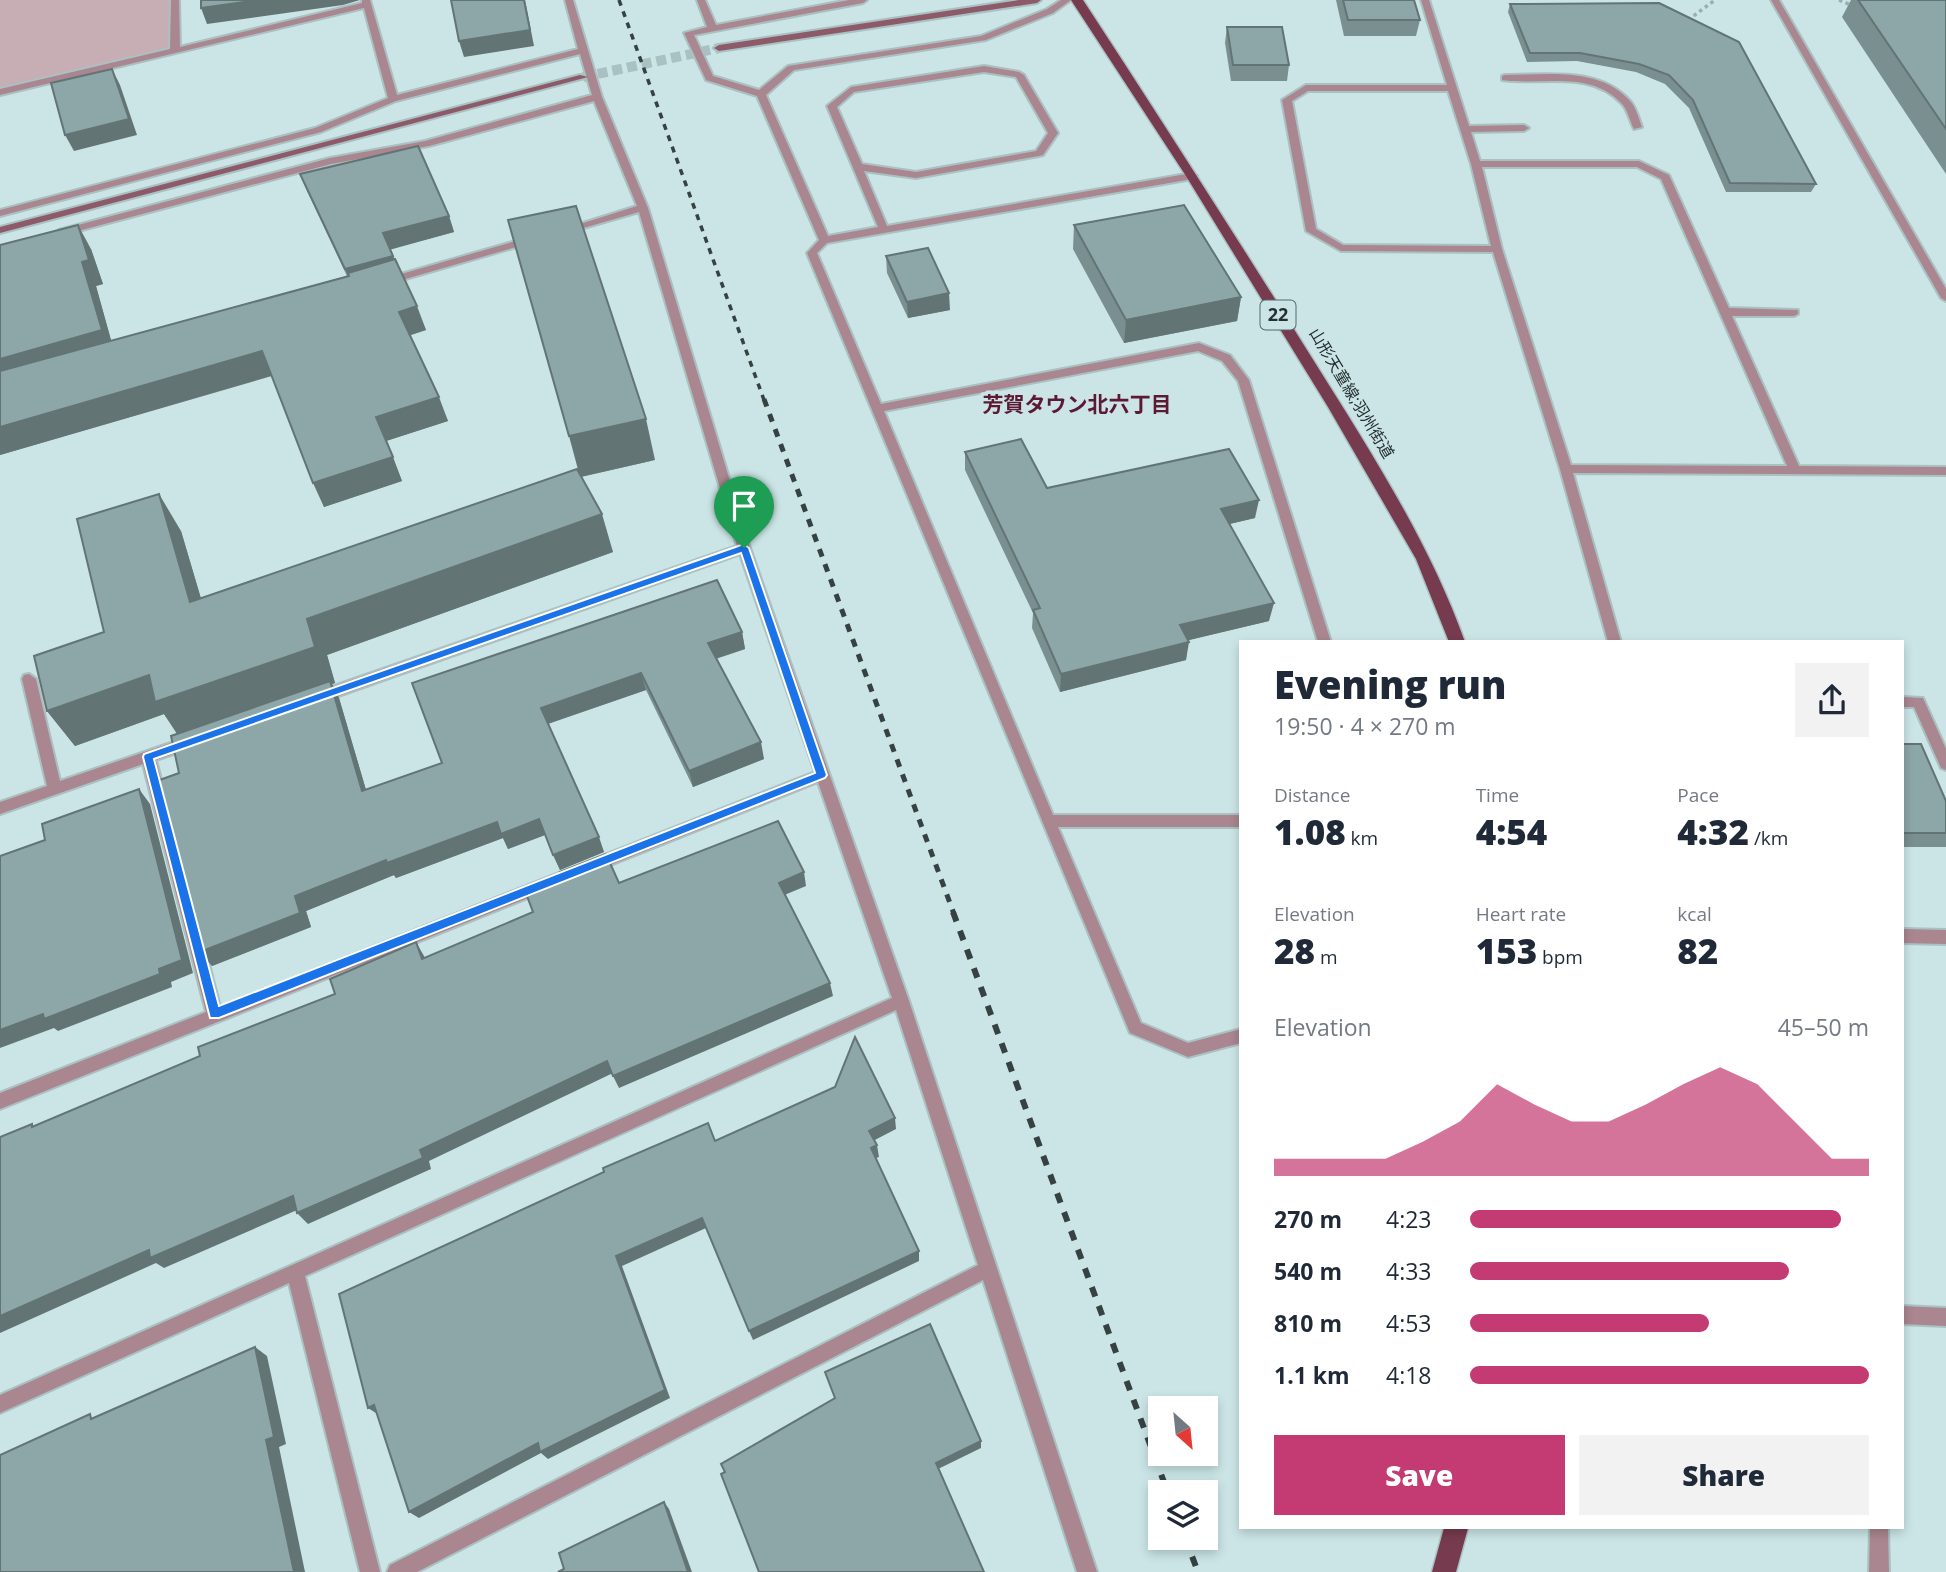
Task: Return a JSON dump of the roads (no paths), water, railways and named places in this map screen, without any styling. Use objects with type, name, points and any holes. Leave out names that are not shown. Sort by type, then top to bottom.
[{"type":"main road","name":"山形天童線;羽州街道","points":[[1077,0],[1192,176],[1328,395],[1424,559],[1456,640]]},
{"type":"main road","points":[[1444,1572],[1456,1529]]},
{"type":"street","points":[[175,0],[176,49]]},
{"type":"street","points":[[569,0],[597,97],[643,208],[744,548],[901,1001],[1087,1572]]},
{"type":"street","points":[[701,0],[713,29]]},
{"type":"street","points":[[824,240],[761,94],[709,78],[689,33],[863,0]]},
{"type":"street","points":[[719,48],[1037,0]]},
{"type":"street","points":[[761,94],[791,68],[983,38],[1050,11],[1067,0]]},
{"type":"street","points":[[1425,0],[1450,88],[1476,164],[1497,248],[1566,468],[1613,640]]},
{"type":"street","points":[[1775,0],[1946,299]]},
{"type":"street","points":[[0,92],[366,2],[393,99]]},
{"type":"street","points":[[0,213],[318,130],[393,99],[584,50]]},
{"type":"street","points":[[858,167],[916,175],[1026,156],[1039,153],[1053,133],[1019,75],[984,69],[851,90],[832,106],[884,230]]},
{"type":"street","points":[[0,230],[583,76]]},
{"type":"street","points":[[1505,78],[1583,78],[1611,91],[1628,104],[1637,127]]},
{"type":"street","points":[[1450,88],[1306,88],[1287,100],[1311,231],[1341,248],[1497,248]]},
{"type":"street","points":[[57,233],[330,161],[426,144],[597,97]]},
{"type":"street","points":[[1464,129],[1524,128]]},
{"type":"street","points":[[1476,164],[1639,164],[1665,177],[1794,468]]},
{"type":"street","points":[[1192,176],[824,240],[812,253],[1135,1028],[1188,1050],[1239,1037]]},
{"type":"street","points":[[375,285],[643,208]]},
{"type":"street","points":[[1725,312],[1794,312]]},
{"type":"street","points":[[876,409],[1199,347],[1226,358],[1243,380],[1324,640]]},
{"type":"street","points":[[1566,468],[1946,471]]},
{"type":"street","points":[[304,702],[744,548]]},
{"type":"street","points":[[29,680],[55,788]]},
{"type":"street","points":[[1904,702],[1918,702],[1946,764]]},
{"type":"street","points":[[0,808],[200,739]]},
{"type":"street","points":[[148,757],[214,1014]]},
{"type":"street","points":[[0,1101],[821,775]]},
{"type":"street","points":[[1049,821],[1239,821]]},
{"type":"street","points":[[1904,936],[1946,937]]},
{"type":"street","points":[[0,1404],[901,1001]]},
{"type":"street","points":[[397,1572],[988,1269]]},
{"type":"street","points":[[295,1271],[370,1572]]},
{"type":"street","points":[[1904,1315],[1946,1317]]},
{"type":"street","points":[[1879,1529],[1879,1572]]},
{"type":"tunnel","points":[[583,77],[719,48]]},
{"type":"railway","points":[[619,0],[764,400]]},
{"type":"railway","points":[[764,399],[954,914]]},
{"type":"railway","points":[[953,912],[1163,1480]]},
{"type":"railway","points":[[1190,1550],[1198,1572]]},
{"type":"district","name":"芳賀タウン北六丁目","points":[[1077,405]]}]
